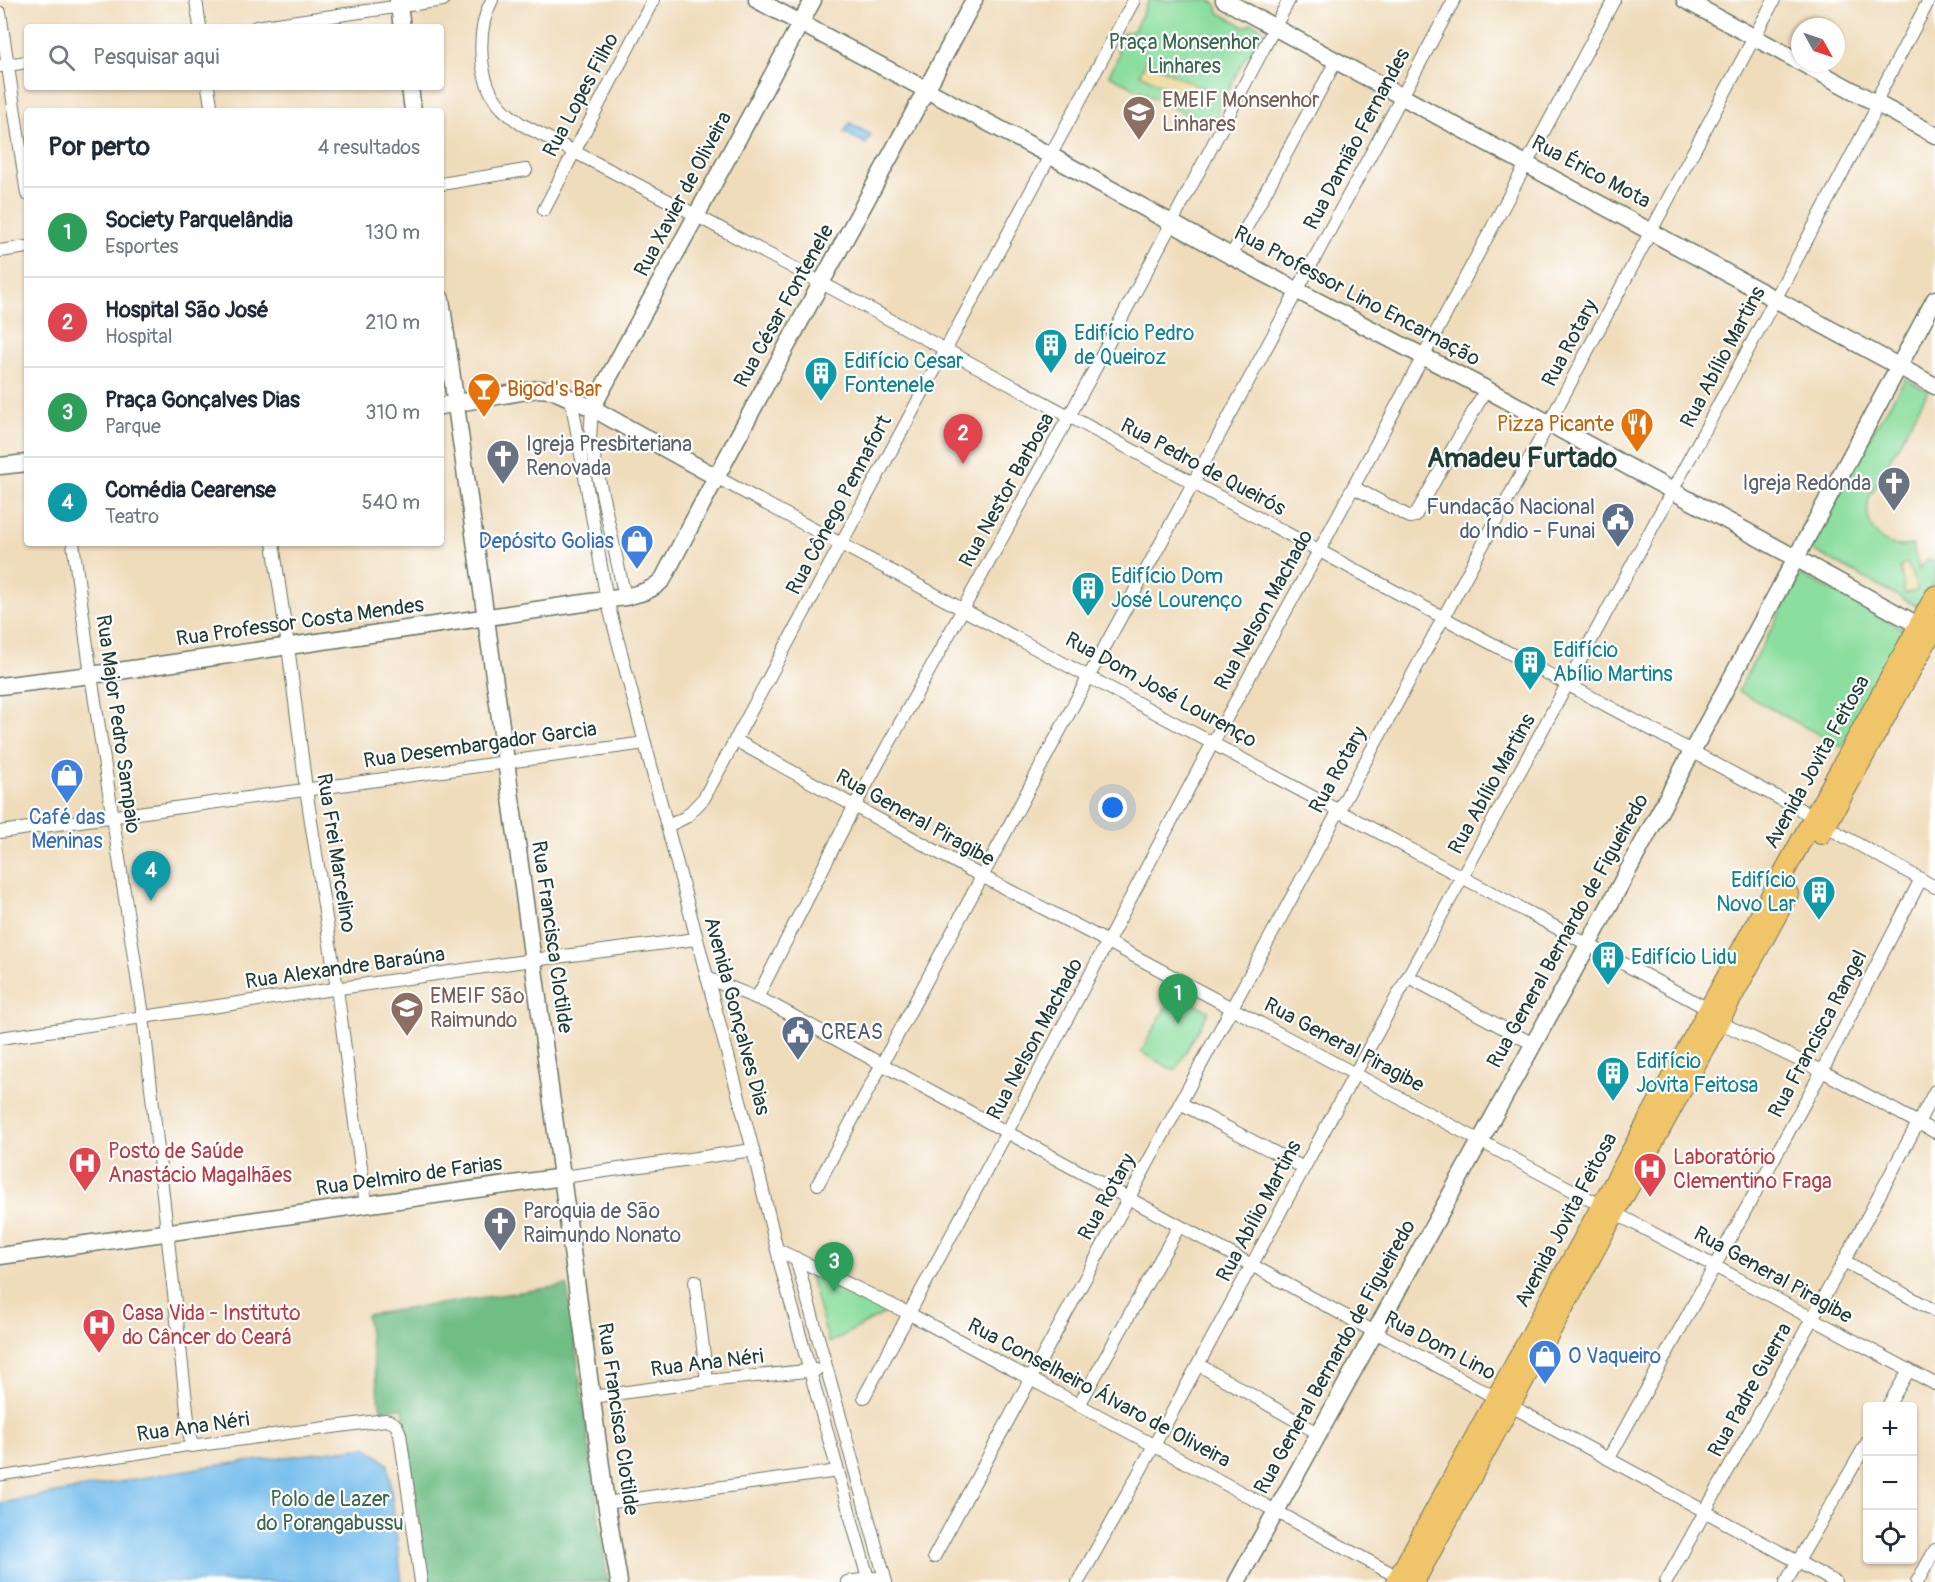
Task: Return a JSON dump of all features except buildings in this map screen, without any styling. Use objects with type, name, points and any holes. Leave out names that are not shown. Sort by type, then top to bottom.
[{"type":"main road","name":"Avenida Jovita Feitosa","points":[[1403,1580],[1504,1402],[1820,822],[1930,629],[1935,596]]},
{"type":"street","points":[[196,0],[200,24]]},
{"type":"street","points":[[275,24],[398,4],[443,0]]},
{"type":"street","name":"Rua Pedro de Queirós","points":[[492,0],[485,13],[481,35],[486,76],[501,107],[520,123],[1692,751],[1935,886]]},
{"type":"street","name":"Rua Lopes Filho","points":[[544,210],[573,150],[653,0]]},
{"type":"street","name":"Rua Professor Lino Encarnação","points":[[757,0],[1930,629]]},
{"type":"street","name":"Rua Xavier de Oliveira","points":[[592,408],[813,0]]},
{"type":"street","name":"Rua César Fontenele","points":[[607,600],[647,592],[663,579],[974,0]]},
{"type":"street","name":"Rua Cônego Pennafort","points":[[668,826],[686,817],[704,798],[1134,0]]},
{"type":"street","name":"Rua Érico Mota","points":[[1224,0],[1935,386]]},
{"type":"street","name":"Rua Nestor Barbosa","points":[[757,998],[854,807],[1069,417],[1289,0]]},
{"type":"street","name":"Rua Damião Fernandes","points":[[818,1184],[1454,0]]},
{"type":"street","name":"Rua Nelson Machado","points":[[864,1397],[1212,744],[1319,551],[1614,0]]},
{"type":"street","points":[[1685,0],[1791,58]]},
{"type":"street","name":"Rua Rotary","points":[[934,1557],[1549,423],[1774,0]]},
{"type":"street","name":"Rua Abílio Martins","points":[[1078,1582],[1253,1266],[1304,1168],[1776,300],[1874,112],[1876,103],[1929,0]]},
{"type":"street","points":[[398,4],[401,24]]},
{"type":"street","points":[[0,12],[3,66],[24,178]]},
{"type":"street","points":[[1231,256],[1336,61]]},
{"type":"street","points":[[3,66],[24,62]]},
{"type":"street","points":[[1818,72],[1935,135]]},
{"type":"street","points":[[208,90],[212,108]]},
{"type":"street","points":[[410,90],[413,108]]},
{"type":"street","points":[[444,184],[526,170]]},
{"type":"street","points":[[0,251],[24,247]]},
{"type":"street","name":"Rua General Bernardo de Figueiredo","points":[[1237,1582],[1588,945],[1935,299]]},
{"type":"street","name":"Rua Francisca Clotilde","points":[[444,338],[449,405],[486,619],[606,1503],[619,1582]]},
{"type":"street","name":"Rua Dom José Lourenço","points":[[449,405],[538,389],[552,390],[592,408],[716,477],[1588,945],[1714,1016],[1935,1132]]},
{"type":"street","points":[[1353,487],[1410,517],[1415,516],[1486,389]]},
{"type":"street","name":"Avenida Gonçalves Dias","points":[[571,398],[625,597]]},
{"type":"street","name":"Avenida Gonçalves Dias","points":[[592,408],[588,457],[607,600],[753,1150],[782,1271],[869,1580]]},
{"type":"street","points":[[0,466],[24,463]]},
{"type":"street","name":"Rua Major Pedro Sampaio","points":[[73,546],[143,1016],[191,1446]]},
{"type":"street","name":"Rua Frei Marcelino","points":[[273,546],[306,789],[338,989],[366,1205]]},
{"type":"street","name":"Rua Professor Costa Mendes","points":[[0,686],[91,675],[607,600]]},
{"type":"street","name":"Rua General Piragibe","points":[[735,740],[981,877],[1356,1073],[1935,1384]]},
{"type":"street","name":"Rua Desembargador Garcia","points":[[0,832],[645,742]]},
{"type":"street","name":"Rua Francisca Rangel","points":[[1608,1458],[1713,1264],[1822,1071],[1921,879]]},
{"type":"street","name":"Rua Alexandre Baraúna","points":[[0,1038],[532,960],[696,939]]},
{"type":"street","points":[[1409,977],[1533,1044]]},
{"type":"street","name":"Rua Dom Lino","points":[[707,978],[771,1004],[1835,1582]]},
{"type":"street","name":"Rua Padre Guerra","points":[[1666,1582],[1844,1261],[1935,1091]]},
{"type":"street","points":[[1180,1103],[1304,1168]]},
{"type":"street","name":"Rua Delmiro de Farias","points":[[0,1256],[753,1150]]},
{"type":"street","points":[[1079,1405],[1179,1226]]},
{"type":"street","name":"Rua Conselheiro Álvaro de Oliveira","points":[[778,1250],[909,1313],[1403,1580]]},
{"type":"street","points":[[796,1258],[885,1580],[847,1582]]},
{"type":"street","points":[[1844,1261],[1935,1311]]},
{"type":"street","points":[[695,1281],[707,1381]]},
{"type":"street","points":[[1199,1365],[1318,1432]]},
{"type":"street","name":"Rua Ana Néri","points":[[592,1397],[707,1381],[826,1369]]},
{"type":"street","points":[[1891,1402],[1909,1370]]},
{"type":"street","name":"Rua Ana Néri","points":[[0,1476],[191,1446],[386,1420],[398,1426],[400,1434],[421,1582]]},
{"type":"street","points":[[1786,1582],[1863,1450]]},
{"type":"street","points":[[606,1503],[838,1471]]},
{"type":"street","points":[[1917,1582],[1935,1550]]},
{"type":"green space","name":"Praça Monsenhor Linhares","points":[[1149,0],[1209,0],[1216,4],[1218,12],[1245,27],[1253,23],[1266,34],[1257,52],[1246,56],[1217,111],[1221,119],[1215,129],[1109,75],[1119,55],[1116,44],[1122,34],[1134,30]]},
{"type":"green space","points":[[1905,379],[1928,391],[1869,498],[1868,508],[1872,527],[1883,541],[1892,545],[1912,545],[1919,568],[1928,558],[1935,562],[1935,579],[1921,605],[1916,606],[1809,548],[1860,453]]},
{"type":"green space","points":[[1801,574],[1904,629],[1904,633],[1842,747],[1738,691]]},
{"type":"green space","points":[[1174,992],[1209,1011],[1175,1071],[1141,1052]]},
{"type":"green space","points":[[813,1269],[889,1311],[829,1343],[809,1273]]},
{"type":"green space","points":[[567,1285],[608,1582],[427,1582],[403,1408],[381,1410],[366,1315]]},
{"type":"sand","points":[[1146,61],[1207,91],[1200,105],[1140,74]]},
{"type":"sand","points":[[1907,563],[1918,590],[1905,594],[1900,566]]},
{"type":"water","points":[[850,123],[871,135],[866,144],[844,132]]},
{"type":"water","name":"Polo de Lazer do Porangabussu","points":[[366,1447],[388,1464],[402,1582],[0,1582],[0,1503],[204,1467]]},
{"type":"place","name":"EMEIF Monsenhor Linhares","points":[[1139,141]]},
{"type":"place","name":"Edifício Pedro de Queiroz","points":[[1051,374]]},
{"type":"place","name":"Edifício Cesar Fontenele","points":[[821,402]]},
{"type":"place","name":"Bigod's Bar","points":[[484,418]]},
{"type":"place","name":"Pizza Picante","points":[[1637,453]]},
{"type":"place","name":"Hospital São José","points":[[963,464]]},
{"type":"place","name":"Igreja Presbiteriana Renovada","points":[[503,485]]},
{"type":"place","name":"Igreja Redonda","points":[[1894,512]]},
{"type":"place","name":"Fundação Nacional do Índio - Funai","points":[[1618,548]]},
{"type":"place","name":"Depósito Golias","points":[[637,570]]},
{"type":"place","name":"Edifício Dom José Lourenço","points":[[1088,617]]},
{"type":"place","name":"Edifício Abílio Martins","points":[[1530,691]]},
{"type":"place","name":"Café das Meninas","points":[[67,804]]},
{"type":"place","name":"Comédia Cearense","points":[[151,901]]},
{"type":"place","name":"Edifício Novo Lar","points":[[1819,921]]},
{"type":"place","name":"Edifício Lidu","points":[[1608,986]]},
{"type":"place","name":"Society Parquelândia","points":[[1178,1024]]},
{"type":"place","name":"EMEIF São Raimundo","points":[[407,1037]]},
{"type":"place","name":"CREAS","points":[[798,1061]]},
{"type":"place","name":"Edifício Jovita Feitosa","points":[[1613,1102]]},
{"type":"place","name":"Posto de Saúde Anastácio Magalhães","points":[[85,1192]]},
{"type":"place","name":"Laboratório Clementino Fraga","points":[[1650,1198]]},
{"type":"place","name":"Paroquia de São Raimundo Nonato","points":[[500,1252]]},
{"type":"place","name":"Praça Gonçalves Dias","points":[[834,1292]]},
{"type":"place","name":"Casa Vida - Instituto do Câncer do Ceará","points":[[99,1354]]},
{"type":"place","name":"O Vaqueiro","points":[[1545,1385]]},
{"type":"district","name":"Amadeu Furtado","points":[[1522,458]]}]
